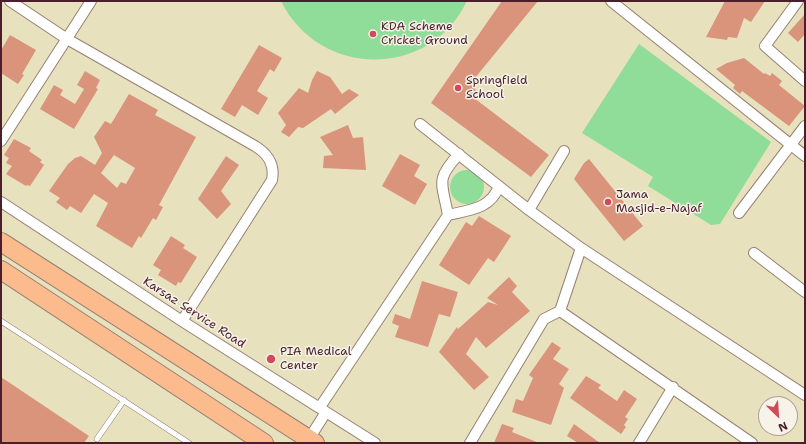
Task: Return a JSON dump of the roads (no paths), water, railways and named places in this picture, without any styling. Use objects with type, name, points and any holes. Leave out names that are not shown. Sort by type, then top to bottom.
[{"type":"highway","points":[[1,242],[312,441]]},
{"type":"highway","points":[[1,270],[264,443]]},
{"type":"street","points":[[10,1],[67,39],[255,146],[266,153],[271,162],[274,172],[272,180],[182,321]]},
{"type":"street","points":[[1,141],[91,1]]},
{"type":"street","points":[[611,1],[805,156]]},
{"type":"street","points":[[798,1],[765,46],[805,81]]},
{"type":"street","points":[[420,124],[529,210],[580,248],[805,396]]},
{"type":"street","points":[[738,213],[805,126]]},
{"type":"street","points":[[529,210],[564,151]]},
{"type":"street","points":[[312,441],[323,410],[448,215],[441,180],[445,169],[459,154]]},
{"type":"street","points":[[448,215],[478,208],[488,204],[496,194],[499,186]]},
{"type":"street","name":"Karsaz Service Road","points":[[1,202],[182,321],[375,443]]},
{"type":"street","points":[[470,443],[544,319],[560,311],[580,248]]},
{"type":"street","points":[[754,253],[805,292]]},
{"type":"street","points":[[560,311],[673,387],[752,443]]},
{"type":"street","points":[[639,443],[673,387]]},
{"type":"lane","points":[[1,321],[189,443]]},
{"type":"lane","points":[[97,438],[124,400]]},
{"type":"place","name":"KDA Scheme Cricket Ground","points":[[373,34]]},
{"type":"place","name":"Springfield School","points":[[458,88]]},
{"type":"place","name":"Jama Masjid-e-Najaf","points":[[608,202]]},
{"type":"place","name":"PIA Medical Center","points":[[271,359]]}]
